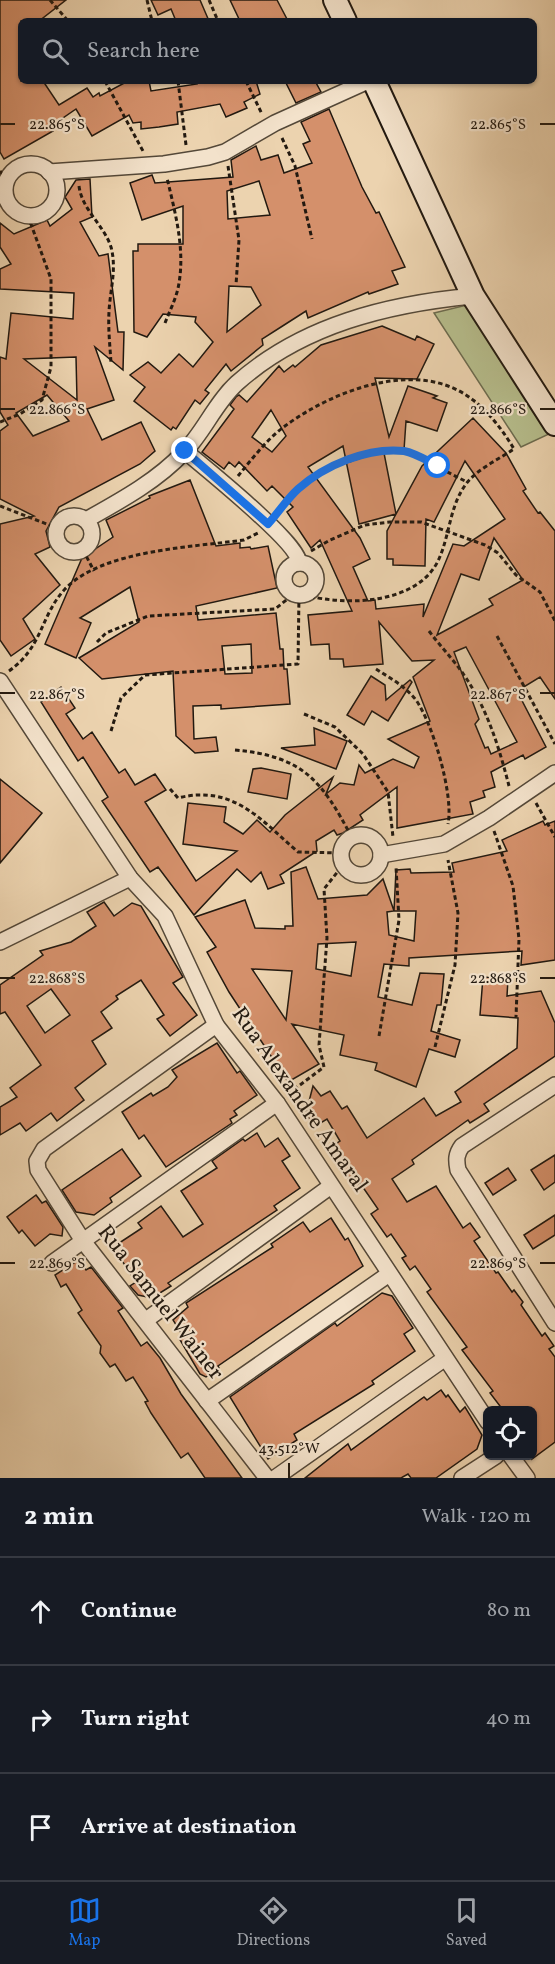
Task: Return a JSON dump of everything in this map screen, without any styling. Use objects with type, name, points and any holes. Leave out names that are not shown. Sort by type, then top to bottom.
[{"type":"street","points":[[335,0],[344,18]]},
{"type":"street","points":[[49,172],[56,187],[54,203],[42,214],[28,216],[11,208],[3,199],[4,176],[24,165],[33,165],[49,172],[189,161],[225,152],[271,125],[361,84]]},
{"type":"street","points":[[375,84],[472,296],[555,424]]},
{"type":"street","points":[[87,520],[92,536],[83,550],[71,551],[61,545],[57,528],[65,519],[70,516],[87,520],[150,480],[185,451],[208,417],[235,384],[271,356],[321,328],[384,310],[435,299],[472,296]]},
{"type":"street","points":[[185,451],[268,524],[299,560],[316,574],[316,584],[299,595],[286,587],[284,576],[289,567],[299,560]]},
{"type":"street","name":"Rua Alexandre Amaral","points":[[0,679],[129,878],[152,900],[170,924],[216,1025],[277,1103],[483,1415]]},
{"type":"street","points":[[388,854],[371,838],[352,838],[343,846],[342,859],[353,874],[366,874],[377,867],[388,854],[444,844],[489,818],[555,773]]},
{"type":"street","points":[[0,942],[129,878]]},
{"type":"street","name":"Rua Samuel Wainer","points":[[216,1025],[44,1149],[37,1161],[38,1170],[82,1241],[146,1320],[267,1478]]},
{"type":"street","points":[[555,1085],[462,1146],[457,1153],[458,1170],[555,1323]]},
{"type":"street","points":[[52,1263],[277,1103]]},
{"type":"street","points":[[146,1320],[331,1186]]},
{"type":"street","points":[[207,1401],[389,1274]]},
{"type":"street","points":[[275,1478],[444,1359]]},
{"type":"street","points":[[462,1478],[489,1460]]},
{"type":"street","points":[[514,1460],[527,1478]]},
{"type":"path","points":[[50,0],[65,18]]},
{"type":"path","points":[[147,0],[151,18]]},
{"type":"path","points":[[209,0],[217,18]]},
{"type":"path","points":[[107,84],[157,164],[178,224],[182,264],[179,286],[165,323]]},
{"type":"path","points":[[178,84],[189,161]]},
{"type":"path","points":[[248,84],[295,166],[312,239]]},
{"type":"path","points":[[225,152],[238,222],[236,285]]},
{"type":"path","points":[[76,169],[79,192],[109,241],[113,257],[109,313],[111,363]]},
{"type":"path","points":[[0,422],[20,414],[42,400],[51,367],[51,279],[28,216]]},
{"type":"path","points":[[97,642],[106,633],[148,616],[275,609],[299,595],[330,599],[362,599],[402,592],[428,575],[438,561],[454,507],[467,482],[514,449],[506,435],[474,400],[455,389],[417,379],[387,382],[350,392],[319,405],[284,426],[227,488]]},
{"type":"path","points":[[0,679],[26,659],[65,590],[94,571],[110,563],[244,540],[256,535],[298,489],[329,468],[374,453],[406,451],[467,482]]},
{"type":"path","points":[[0,506],[57,528]]},
{"type":"path","points":[[299,560],[330,540],[365,525],[421,522],[485,545],[498,553],[516,575],[540,592],[555,621]]},
{"type":"path","points":[[83,550],[94,571]]},
{"type":"path","points":[[111,731],[121,698],[145,675],[298,664],[299,595]]},
{"type":"path","points":[[429,631],[465,676],[484,709],[500,750],[513,802]]},
{"type":"path","points":[[497,636],[555,744]]},
{"type":"path","points":[[376,669],[402,686],[417,702],[437,749],[445,778],[450,817],[444,844],[458,913],[455,965],[435,1047]]},
{"type":"path","points":[[304,714],[335,727],[363,754],[388,792],[388,854],[399,920],[379,1036]]},
{"type":"path","points":[[235,750],[263,753],[291,762],[312,777],[328,797],[352,838]]},
{"type":"path","points":[[170,789],[178,798],[195,794],[214,795],[234,801],[267,824],[298,852],[342,859],[324,888],[327,938],[319,1045],[324,1067],[277,1103]]},
{"type":"path","points":[[530,791],[555,837]]},
{"type":"path","points":[[489,818],[513,886],[519,939],[516,1017]]},
{"type":"green space","points":[[471,304],[549,434],[521,447],[434,313]]},
{"type":"building","points":[[0,0],[66,0],[43,18],[18,18],[18,84],[45,84],[59,105],[87,88],[93,97],[99,93],[100,96],[122,84],[150,84],[151,91],[197,84],[257,84],[260,94],[244,102],[247,108],[226,117],[220,104],[177,112],[178,124],[141,129],[141,122],[133,123],[129,115],[92,136],[76,109],[50,127],[53,131],[4,159],[0,152]]},
{"type":"building","points":[[151,0],[200,0],[208,18],[175,18],[171,9],[158,15]]},
{"type":"building","points":[[230,0],[277,0],[286,18],[239,18]]},
{"type":"building","points":[[286,84],[317,84],[321,92],[296,103]]},
{"type":"building","points":[[329,109],[362,187],[376,213],[379,212],[405,267],[392,271],[398,284],[369,294],[368,292],[308,318],[306,311],[262,339],[263,345],[231,371],[226,364],[205,390],[209,393],[200,404],[195,400],[176,429],[173,427],[171,430],[134,401],[145,387],[130,375],[148,362],[161,373],[179,354],[193,367],[213,342],[195,322],[196,317],[163,314],[147,337],[134,332],[133,251],[138,251],[138,244],[183,244],[183,206],[142,220],[130,183],[152,175],[155,183],[233,177],[231,160],[256,146],[261,160],[278,155],[284,173],[312,163],[303,144],[310,141],[301,122]],"holes":[[[259,181],[270,215],[228,219],[227,191]],[[229,286],[251,287],[261,305],[227,332]]]},
{"type":"building","points":[[90,179],[92,217],[80,222],[99,256],[108,254],[118,332],[124,332],[123,370],[95,347],[114,400],[87,409],[102,440],[141,422],[155,451],[140,464],[59,507],[46,531],[50,547],[35,554],[60,585],[23,619],[35,639],[11,656],[0,640],[0,524],[34,516],[0,499],[0,431],[8,425],[0,412],[0,357],[6,359],[11,313],[73,319],[74,293],[0,289],[0,269],[11,264],[0,247],[0,223],[14,234],[47,220],[50,226],[72,209],[65,197],[76,180]],"holes":[[[76,357],[77,400],[24,359]],[[47,395],[69,421],[33,436],[16,413]]]},
{"type":"building","points":[[382,326],[415,340],[417,336],[434,344],[417,379],[375,378],[389,437],[408,386],[437,396],[433,398],[447,403],[437,431],[406,421],[404,450],[383,448],[396,514],[422,466],[473,418],[506,453],[526,489],[523,491],[538,513],[540,512],[555,531],[555,699],[540,677],[517,691],[546,747],[525,759],[523,755],[491,772],[495,787],[483,791],[485,797],[470,802],[473,814],[397,828],[397,787],[360,815],[363,820],[343,833],[337,835],[334,830],[316,841],[317,851],[280,875],[284,883],[268,889],[261,872],[251,882],[237,869],[194,915],[158,867],[150,872],[102,801],[108,797],[83,757],[78,761],[41,702],[61,687],[75,708],[66,714],[83,739],[92,732],[119,773],[125,769],[135,785],[155,774],[166,790],[145,802],[196,881],[237,851],[183,844],[188,803],[226,807],[224,822],[243,834],[257,820],[270,832],[285,815],[333,777],[326,794],[340,783],[354,785],[359,765],[365,773],[393,759],[414,768],[419,757],[388,739],[430,721],[413,677],[434,660],[412,661],[379,622],[383,664],[344,667],[343,659],[330,659],[329,644],[311,645],[308,615],[352,611],[320,540],[311,548],[287,512],[293,507],[272,486],[267,491],[239,462],[235,467],[229,462],[224,469],[202,452],[234,409],[230,405],[236,397],[239,395],[247,402],[279,366],[284,372],[293,365],[295,367],[321,345]],"holes":[[[271,410],[286,436],[272,452],[252,437]],[[343,446],[359,524],[396,514],[387,531],[387,559],[393,559],[393,565],[425,566],[426,519],[434,522],[465,461],[505,519],[464,546],[453,544],[423,617],[424,604],[376,609],[375,600],[368,601],[353,567],[370,559],[360,538],[308,467]],[[494,538],[523,580],[489,599],[493,605],[437,635],[461,574],[479,580]],[[466,647],[517,742],[491,754],[488,747],[485,748],[475,724],[479,719],[454,652]]]},
{"type":"building","points":[[190,480],[216,546],[240,543],[240,548],[250,547],[251,549],[268,546],[277,588],[196,606],[198,620],[276,613],[280,649],[283,649],[284,669],[287,669],[290,704],[221,709],[221,705],[193,706],[194,739],[216,737],[218,751],[195,753],[176,736],[173,671],[102,679],[79,658],[139,622],[130,587],[80,618],[91,623],[76,658],[45,644],[82,558],[113,537],[106,520],[150,498],[149,496]],"holes":[[[251,644],[252,673],[225,674],[222,646]]]},
{"type":"building","points":[[371,676],[385,685],[386,700],[410,680],[412,682],[388,721],[372,711],[364,725],[347,715]]},
{"type":"building","points":[[314,728],[347,741],[336,769],[281,748],[315,745]]},
{"type":"building","points":[[261,768],[291,774],[287,799],[248,792],[253,769]]},
{"type":"building","points":[[0,779],[42,813],[0,863]]},
{"type":"building","points":[[543,821],[545,825],[555,821],[555,960],[521,965],[522,951],[409,958],[409,966],[384,964],[378,997],[412,1005],[420,973],[444,974],[441,1005],[437,1005],[431,1031],[460,1040],[455,1057],[429,1049],[416,1087],[375,1070],[377,1063],[340,1055],[344,1035],[292,1024],[319,1064],[288,1082],[229,992],[207,952],[216,947],[195,917],[245,900],[255,928],[285,929],[285,926],[293,926],[291,872],[306,867],[318,899],[367,895],[383,879],[394,911],[396,870],[410,869],[411,873],[454,872],[452,863],[507,851],[502,840]],"holes":[[[416,911],[414,941],[389,935],[387,912]],[[356,942],[351,976],[316,969],[318,944]],[[252,969],[292,971],[286,1020]]]},
{"type":"building","points":[[104,902],[114,916],[132,903],[141,906],[183,977],[173,983],[197,1015],[170,1036],[157,1019],[164,1015],[141,980],[116,996],[118,999],[101,1012],[112,1028],[92,1041],[106,1064],[75,1088],[84,1100],[57,1121],[51,1113],[26,1131],[20,1123],[0,1135],[0,1107],[17,1097],[10,1088],[41,1065],[5,1012],[0,1014],[0,985],[43,955],[40,951],[71,942],[96,926],[87,912]],"holes":[[[51,989],[70,1015],[45,1033],[27,1006]]]},
{"type":"building","points":[[483,977],[508,979],[507,996],[541,991],[555,1023],[555,1056],[484,1104],[489,1111],[470,1123],[468,1120],[412,1160],[414,1164],[392,1179],[407,1202],[436,1186],[463,1228],[470,1223],[480,1237],[474,1241],[496,1273],[498,1272],[512,1292],[514,1290],[523,1302],[521,1305],[542,1336],[545,1333],[554,1346],[549,1349],[555,1357],[555,1442],[537,1455],[537,1406],[500,1406],[490,1393],[493,1391],[462,1350],[467,1347],[427,1292],[431,1289],[415,1266],[410,1270],[402,1258],[406,1256],[391,1234],[387,1237],[371,1214],[378,1209],[360,1183],[358,1185],[352,1176],[348,1178],[336,1163],[344,1159],[334,1145],[340,1141],[327,1119],[314,1127],[306,1113],[313,1086],[321,1096],[330,1091],[342,1109],[347,1106],[367,1138],[424,1098],[436,1116],[461,1102],[455,1092],[517,1048],[518,1018],[480,1015]]},
{"type":"building","points":[[217,1043],[237,1073],[240,1071],[257,1095],[234,1111],[237,1115],[230,1119],[232,1123],[166,1167],[144,1135],[139,1139],[122,1112],[151,1093],[153,1096],[168,1087],[177,1077],[172,1070]]},
{"type":"building","points":[[257,1133],[265,1147],[278,1138],[290,1156],[282,1161],[300,1188],[274,1206],[277,1210],[168,1283],[171,1286],[152,1298],[138,1295],[130,1286],[136,1282],[113,1247],[142,1228],[138,1223],[161,1206],[183,1237],[203,1224],[181,1191],[217,1168],[212,1161],[243,1139],[245,1141]]},
{"type":"building","points":[[122,1149],[141,1176],[110,1198],[112,1202],[94,1215],[76,1212],[62,1190]]},
{"type":"building","points":[[555,1155],[555,1182],[544,1190],[531,1170]]},
{"type":"building","points":[[508,1168],[516,1180],[493,1195],[485,1183]]},
{"type":"building","points":[[36,1195],[42,1203],[46,1201],[63,1227],[62,1236],[50,1234],[35,1246],[22,1230],[19,1233],[7,1217]]},
{"type":"building","points":[[555,1215],[555,1235],[533,1249],[524,1235]]},
{"type":"building","points":[[331,1218],[345,1240],[348,1238],[363,1266],[218,1366],[219,1368],[206,1377],[200,1374],[179,1338],[183,1336],[173,1320],[188,1307],[186,1303],[273,1247],[271,1244],[303,1222],[310,1232]]},
{"type":"building","points":[[80,1259],[86,1270],[91,1267],[123,1308],[118,1311],[141,1346],[147,1342],[160,1358],[181,1394],[242,1478],[205,1478],[188,1453],[181,1458],[151,1413],[145,1402],[148,1401],[133,1377],[126,1381],[115,1364],[110,1367],[100,1353],[101,1346],[78,1313],[82,1310],[66,1284],[61,1287],[55,1275]]},
{"type":"building","points":[[382,1293],[392,1296],[413,1328],[404,1334],[415,1351],[372,1381],[374,1384],[294,1434],[297,1440],[268,1459],[230,1397],[335,1323],[337,1326]]},
{"type":"building","points":[[441,1390],[446,1397],[448,1395],[460,1412],[465,1407],[482,1435],[477,1449],[436,1478],[411,1478],[408,1474],[401,1478],[305,1478],[348,1444],[351,1450],[424,1397],[427,1400]]},
{"type":"route","points":[[185,451],[268,524],[298,489],[329,468],[355,458],[374,453],[406,451],[438,466]]}]
